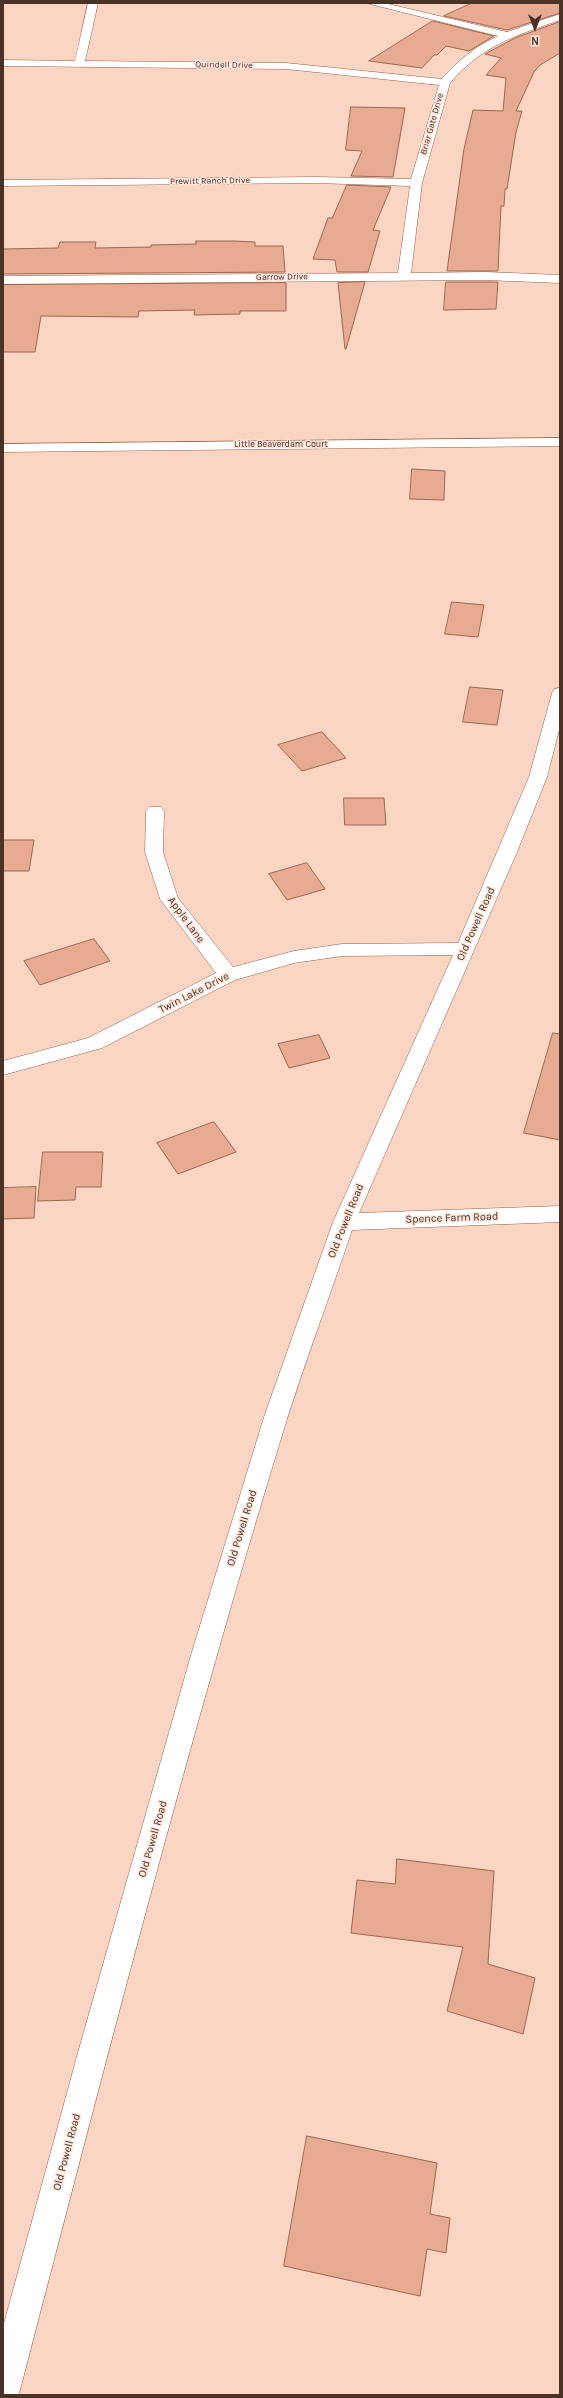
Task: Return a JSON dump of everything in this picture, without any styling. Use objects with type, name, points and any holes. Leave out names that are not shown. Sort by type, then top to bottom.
[{"type":"street","points":[[79,64],[93,3]]},
{"type":"street","points":[[371,3],[508,35]]},
{"type":"street","name":"Briar Gate Drive","points":[[404,276],[416,183],[445,82],[456,68],[483,48],[508,35],[560,17]]},
{"type":"street","name":"Quindell Drive","points":[[3,63],[286,66],[445,82]]},
{"type":"street","name":"Prewitt Ranch Drive","points":[[3,183],[316,180],[416,183]]},
{"type":"street","name":"Garrow Drive","points":[[3,280],[404,276],[485,276],[560,279]]},
{"type":"street","name":"Little Beaverdam Court","points":[[3,448],[135,445],[560,442]]},
{"type":"street","name":"Old Powell Road","points":[[3,2390],[92,2056],[204,1655],[276,1417],[344,1222],[508,852],[538,777],[560,693]]},
{"type":"street","name":"Apple Lane","points":[[155,811],[154,852],[169,899],[228,975]]},
{"type":"street","name":"Twin Lake Drive","points":[[3,1068],[95,1043],[228,975],[294,957],[342,950],[385,948],[464,950]]},
{"type":"street","name":"Spence Farm Road","points":[[344,1222],[560,1214]]},
{"type":"building","points":[[472,3],[560,3],[560,13],[507,30],[444,16]]},
{"type":"building","points":[[433,21],[494,36],[469,51],[446,46],[437,55],[434,55],[422,68],[369,61]]},
{"type":"building","points":[[560,22],[560,53],[540,65],[534,72],[516,111],[522,111],[516,132],[507,189],[505,189],[504,206],[501,206],[498,271],[447,271],[464,149],[473,110],[503,111],[506,78],[486,75],[501,58],[485,54],[515,38]]},
{"type":"building","points":[[351,107],[405,108],[393,177],[351,176],[362,151],[346,150]]},
{"type":"building","points":[[347,185],[391,187],[373,230],[380,231],[368,272],[337,272],[335,260],[313,259],[328,218],[332,218]]},
{"type":"building","points":[[196,241],[255,242],[255,246],[283,246],[285,272],[3,274],[3,249],[58,248],[60,242],[96,242],[95,248],[151,247],[151,245],[196,244]]},
{"type":"building","points":[[365,282],[346,349],[345,349],[338,283]]},
{"type":"building","points":[[446,282],[498,282],[496,309],[444,310]]},
{"type":"building","points":[[286,283],[286,311],[240,311],[240,314],[194,315],[195,310],[139,311],[138,317],[41,316],[35,352],[3,352],[3,285]]},
{"type":"building","points":[[412,469],[445,471],[444,500],[410,499]]},
{"type":"building","points":[[452,602],[484,605],[478,637],[445,634]]},
{"type":"building","points":[[470,687],[503,690],[497,725],[463,722]]},
{"type":"building","points":[[322,732],[346,758],[302,771],[278,745]]},
{"type":"building","points":[[344,798],[384,798],[386,825],[345,825]]},
{"type":"building","points":[[3,840],[34,840],[29,871],[3,871]]},
{"type":"building","points":[[307,863],[325,889],[287,900],[269,874]]},
{"type":"building","points":[[94,939],[110,961],[40,985],[24,961]]},
{"type":"building","points":[[553,1033],[560,1034],[560,1140],[524,1133]]},
{"type":"building","points":[[319,1035],[330,1058],[289,1068],[278,1044]]},
{"type":"building","points":[[214,1122],[236,1152],[178,1174],[157,1143]]},
{"type":"building","points":[[43,1152],[103,1152],[101,1187],[76,1187],[75,1200],[38,1201]]},
{"type":"building","points":[[36,1187],[34,1218],[3,1219],[3,1188]]},
{"type":"building","points":[[397,1859],[494,1871],[488,1964],[535,1978],[523,2034],[447,2011],[463,1947],[351,1933],[357,1880],[395,1884]]},
{"type":"building","points":[[307,2136],[437,2163],[430,2214],[450,2218],[446,2253],[427,2249],[420,2296],[284,2266]]}]
